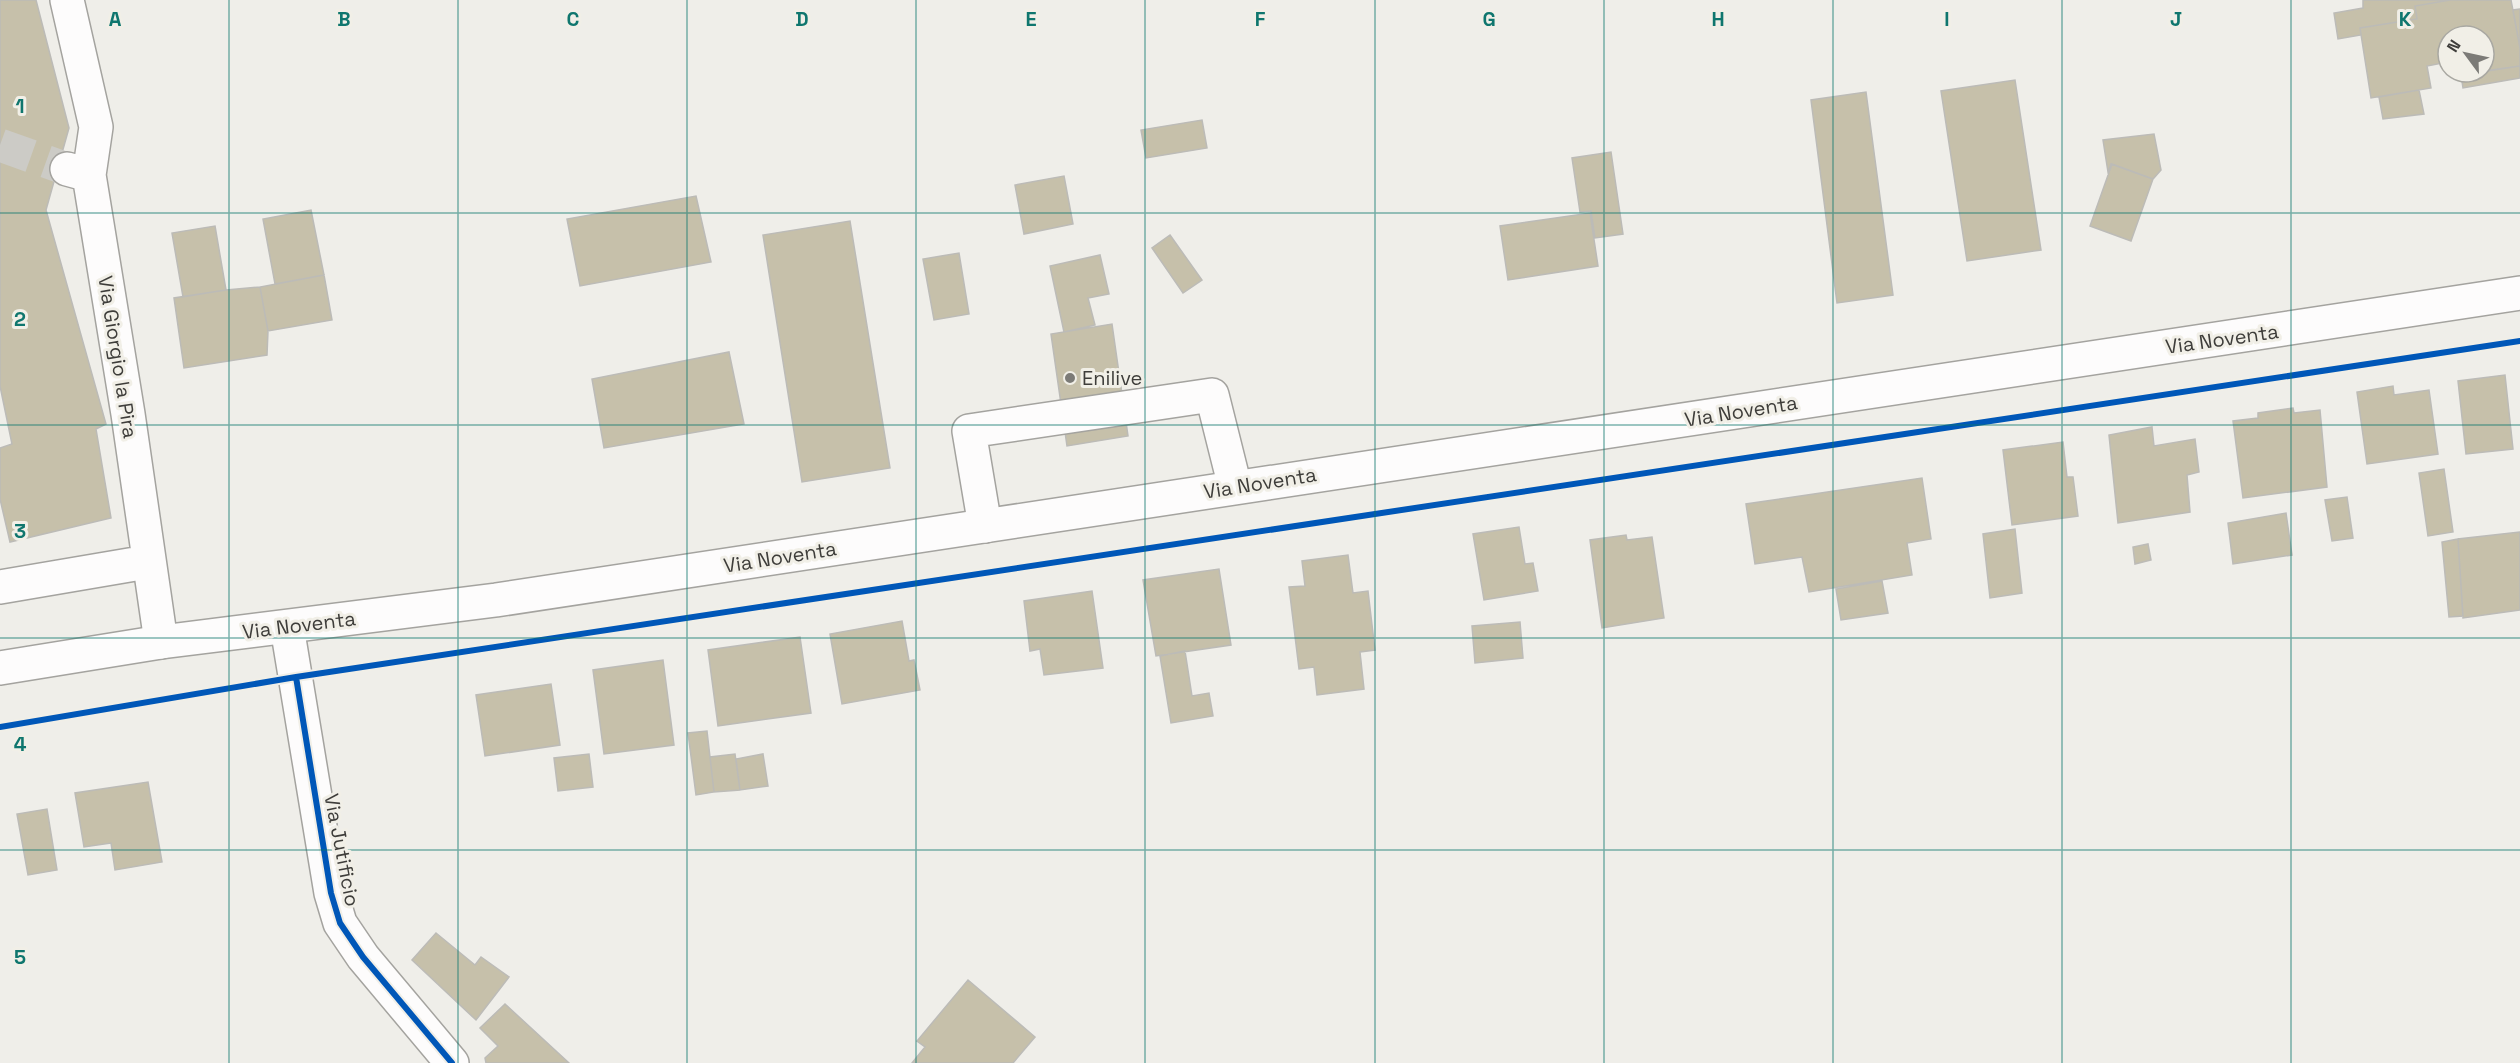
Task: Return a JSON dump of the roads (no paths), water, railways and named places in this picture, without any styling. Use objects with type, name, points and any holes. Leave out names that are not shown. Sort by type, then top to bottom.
[{"type":"main road","name":"Via Giorgio la Pira","points":[[67,0],[96,127],[78,172],[128,414],[147,562],[161,642]]},
{"type":"main road","name":"Via Noventa","points":[[0,668],[161,642],[507,598],[2520,293]]},
{"type":"main road","points":[[985,526],[969,431],[1212,395],[1234,487]]},
{"type":"main road","points":[[0,587],[147,562]]},
{"type":"main road","name":"Via Jutificio","points":[[287,627],[330,893],[340,923],[363,957],[452,1063]]},
{"type":"tunnel","points":[[0,145],[67,169]]},
{"type":"place","name":"Enilive","points":[[1070,378]]}]
